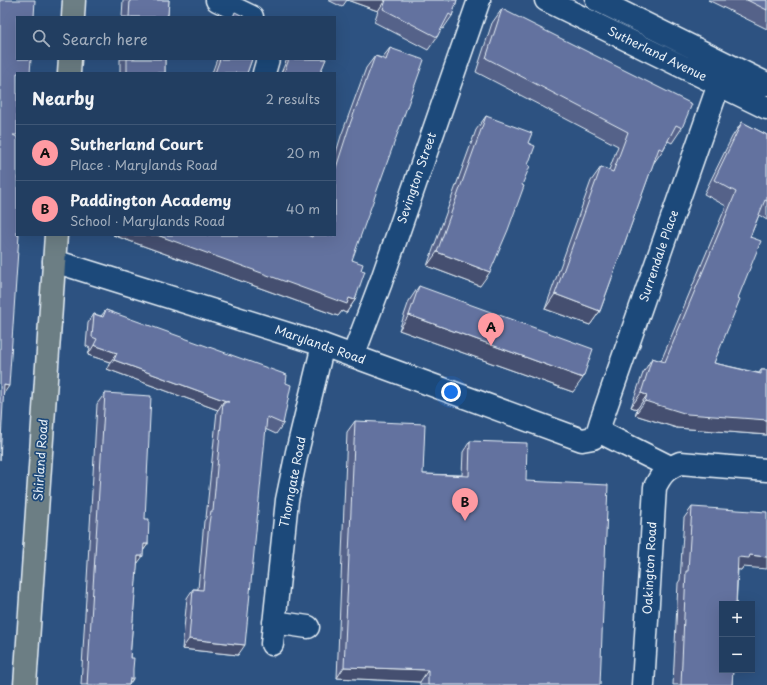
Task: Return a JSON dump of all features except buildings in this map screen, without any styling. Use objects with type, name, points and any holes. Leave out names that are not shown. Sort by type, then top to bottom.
[{"type":"main road","points":[[73,16],[74,0]]},
{"type":"main road","points":[[69,72],[70,60]]},
{"type":"main road","name":"Shirland Road","points":[[26,685],[56,236]]},
{"type":"street","points":[[217,0],[250,16]]},
{"type":"street","name":"Sevington Street","points":[[353,356],[479,0]]},
{"type":"street","name":"Sutherland Avenue","points":[[546,0],[767,108]]},
{"type":"street","name":"Sutherland Avenue","points":[[597,0],[767,84]]},
{"type":"street","points":[[264,72],[268,60]]},
{"type":"street","name":"Surrendale Place","points":[[590,435],[719,84],[728,65]]},
{"type":"street","name":"Marylands Road","points":[[54,261],[323,345],[675,465],[767,470]]},
{"type":"street","name":"Thorngate Road","points":[[272,644],[287,500],[323,345]]},
{"type":"street","name":"Oakington Road","points":[[643,685],[655,487],[661,474],[675,465]]},
{"type":"street","points":[[274,622],[308,627]]},
{"type":"place","name":"Sutherland Court","points":[[491,346]]},
{"type":"place","name":"Paddington Academy","points":[[465,521]]}]
